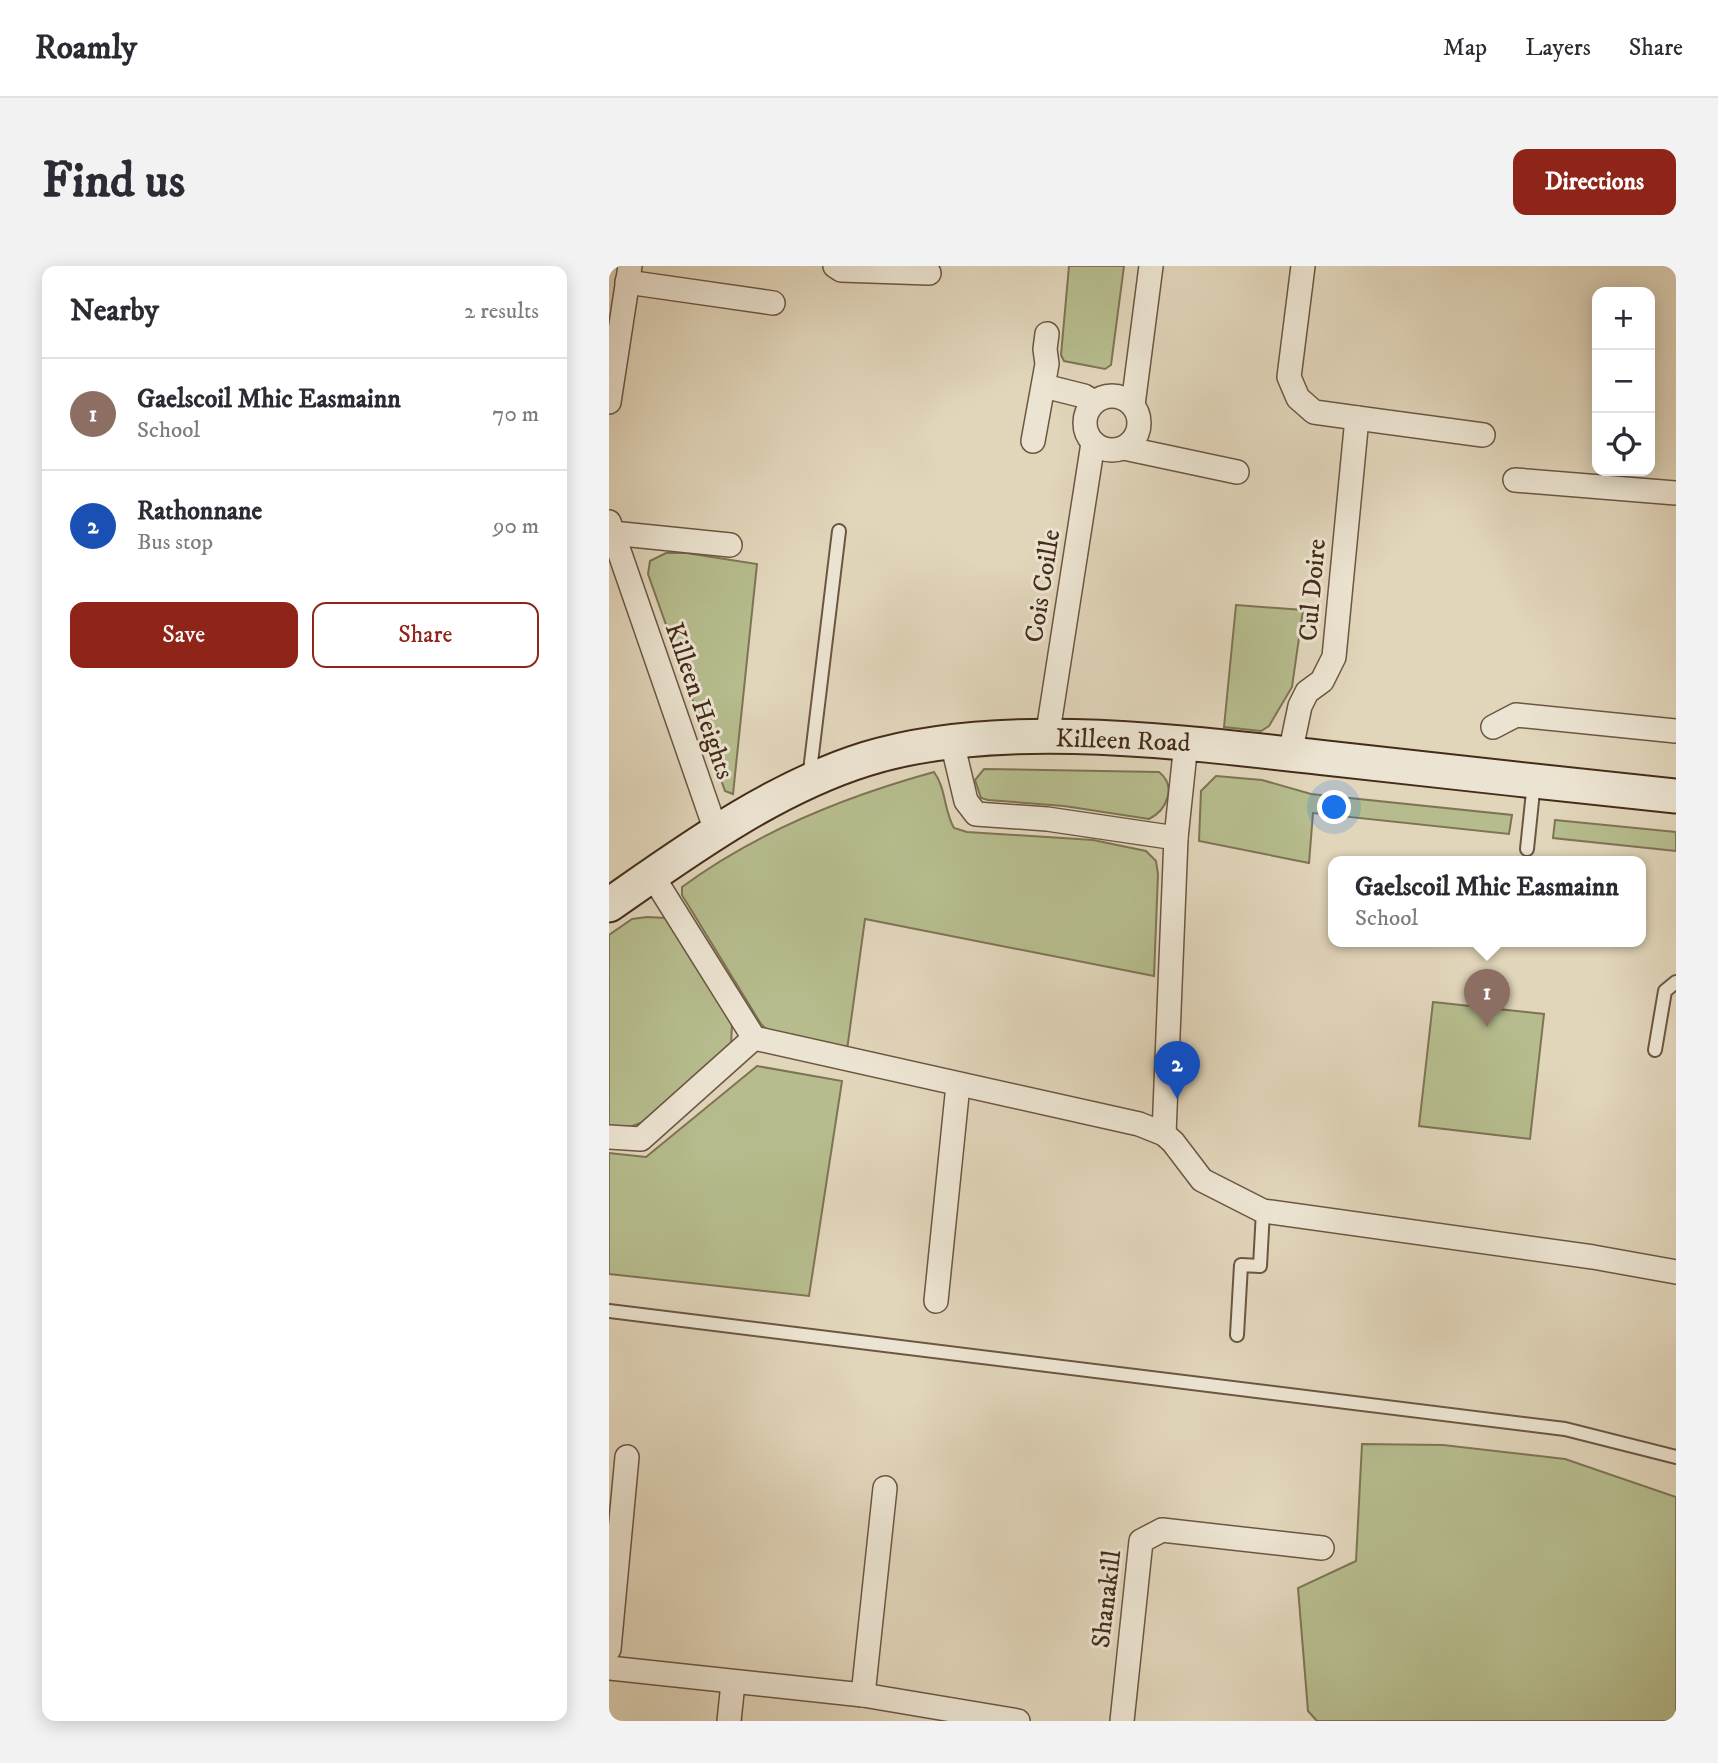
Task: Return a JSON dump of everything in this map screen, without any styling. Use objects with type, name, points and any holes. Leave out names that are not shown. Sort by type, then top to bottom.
[{"type":"street","points":[[835,266],[841,270],[929,274]]},
{"type":"street","points":[[1124,448],[1136,437],[1139,429],[1140,421],[1133,405],[1151,266]]},
{"type":"street","points":[[1303,266],[1289,377],[1298,398],[1314,412],[1483,435]]},
{"type":"street","points":[[609,402],[613,343],[628,274],[773,303]]},
{"type":"street","points":[[1034,441],[1044,386],[1048,334]]},
{"type":"street","points":[[1044,386],[1084,396],[1094,402]]},
{"type":"street","points":[[1133,405],[1119,396],[1110,396],[1094,402],[1085,418],[1088,436],[1093,443],[1108,450],[1124,448],[1237,472]]},
{"type":"street","name":"Cul Doire","points":[[1290,754],[1300,706],[1307,692],[1322,681],[1334,657],[1357,418]]},
{"type":"street","name":"Cois Coille","points":[[1047,738],[1093,443]]},
{"type":"street","points":[[1515,480],[1676,493]]},
{"type":"street","name":"Killeen Heights","points":[[717,834],[619,586],[610,528],[730,545]]},
{"type":"street","points":[[1493,727],[1516,715],[1676,731]]},
{"type":"street","name":"Killeen Road","points":[[609,905],[717,834],[809,783],[878,755],[952,742],[1047,738],[1186,743],[1676,796]]},
{"type":"street","points":[[952,742],[966,801],[976,814],[1047,819],[1176,838]]},
{"type":"street","points":[[1164,1134],[1176,838],[1186,743]]},
{"type":"street","points":[[652,875],[754,1038],[958,1086],[1139,1124],[1164,1134],[1202,1180],[1226,1195],[1263,1212],[1593,1257],[1676,1272]]},
{"type":"street","points":[[609,1137],[641,1139],[754,1038]]},
{"type":"street","points":[[936,1301],[958,1086]]},
{"type":"street","points":[[609,1649],[627,1457]]},
{"type":"street","points":[[863,1695],[885,1488]]},
{"type":"street","name":"Shanakill","points":[[1122,1721],[1141,1541],[1162,1530],[1322,1548]]},
{"type":"street","points":[[609,1668],[863,1695],[983,1719],[1018,1721]]},
{"type":"street","points":[[729,1721],[733,1683]]},
{"type":"lane","points":[[809,783],[839,531]]},
{"type":"lane","points":[[1527,849],[1534,781]]},
{"type":"lane","points":[[1655,1050],[1665,991],[1676,982]]},
{"type":"lane","points":[[1237,1335],[1241,1265],[1260,1266],[1263,1212]]},
{"type":"lane","points":[[609,1311],[1565,1429],[1676,1457]]},
{"type":"green space","points":[[1069,266],[1124,266],[1111,365],[1105,369],[1064,361],[1061,355]]},
{"type":"green space","points":[[666,553],[686,553],[757,564],[733,794],[725,791],[648,574],[650,561]]},
{"type":"green space","points":[[1236,605],[1303,610],[1292,687],[1269,726],[1261,731],[1224,727]]},
{"type":"green space","points":[[984,769],[1159,772],[1168,784],[1168,791],[1161,810],[1149,819],[1064,806],[988,800],[981,798],[975,780]]},
{"type":"green space","points":[[934,772],[941,785],[954,828],[967,832],[1093,840],[1146,851],[1156,861],[1158,874],[1154,976],[865,919],[847,1050],[773,1036],[761,1024],[682,895],[682,887],[740,850],[803,818],[868,792]]},
{"type":"green space","points":[[1216,776],[1262,780],[1311,794],[1512,815],[1509,834],[1313,813],[1309,863],[1199,841],[1201,791]]},
{"type":"green space","points":[[1555,820],[1676,832],[1676,851],[1553,838]]},
{"type":"green space","points":[[667,918],[732,1025],[731,1045],[643,1122],[627,1128],[609,1126],[609,935],[632,919]]},
{"type":"green space","points":[[1433,1002],[1544,1014],[1530,1139],[1419,1126]]},
{"type":"green space","points":[[757,1066],[842,1081],[809,1296],[609,1274],[609,1153],[646,1157]]},
{"type":"green space","points":[[1362,1444],[1443,1445],[1565,1459],[1676,1497],[1676,1721],[1317,1721],[1308,1711],[1298,1588],[1356,1561]]},
{"type":"place","name":"Gaelscoil Mhic Easmainn","points":[[1487,1027]]},
{"type":"place","name":"Rathonnane","points":[[1177,1099]]}]
